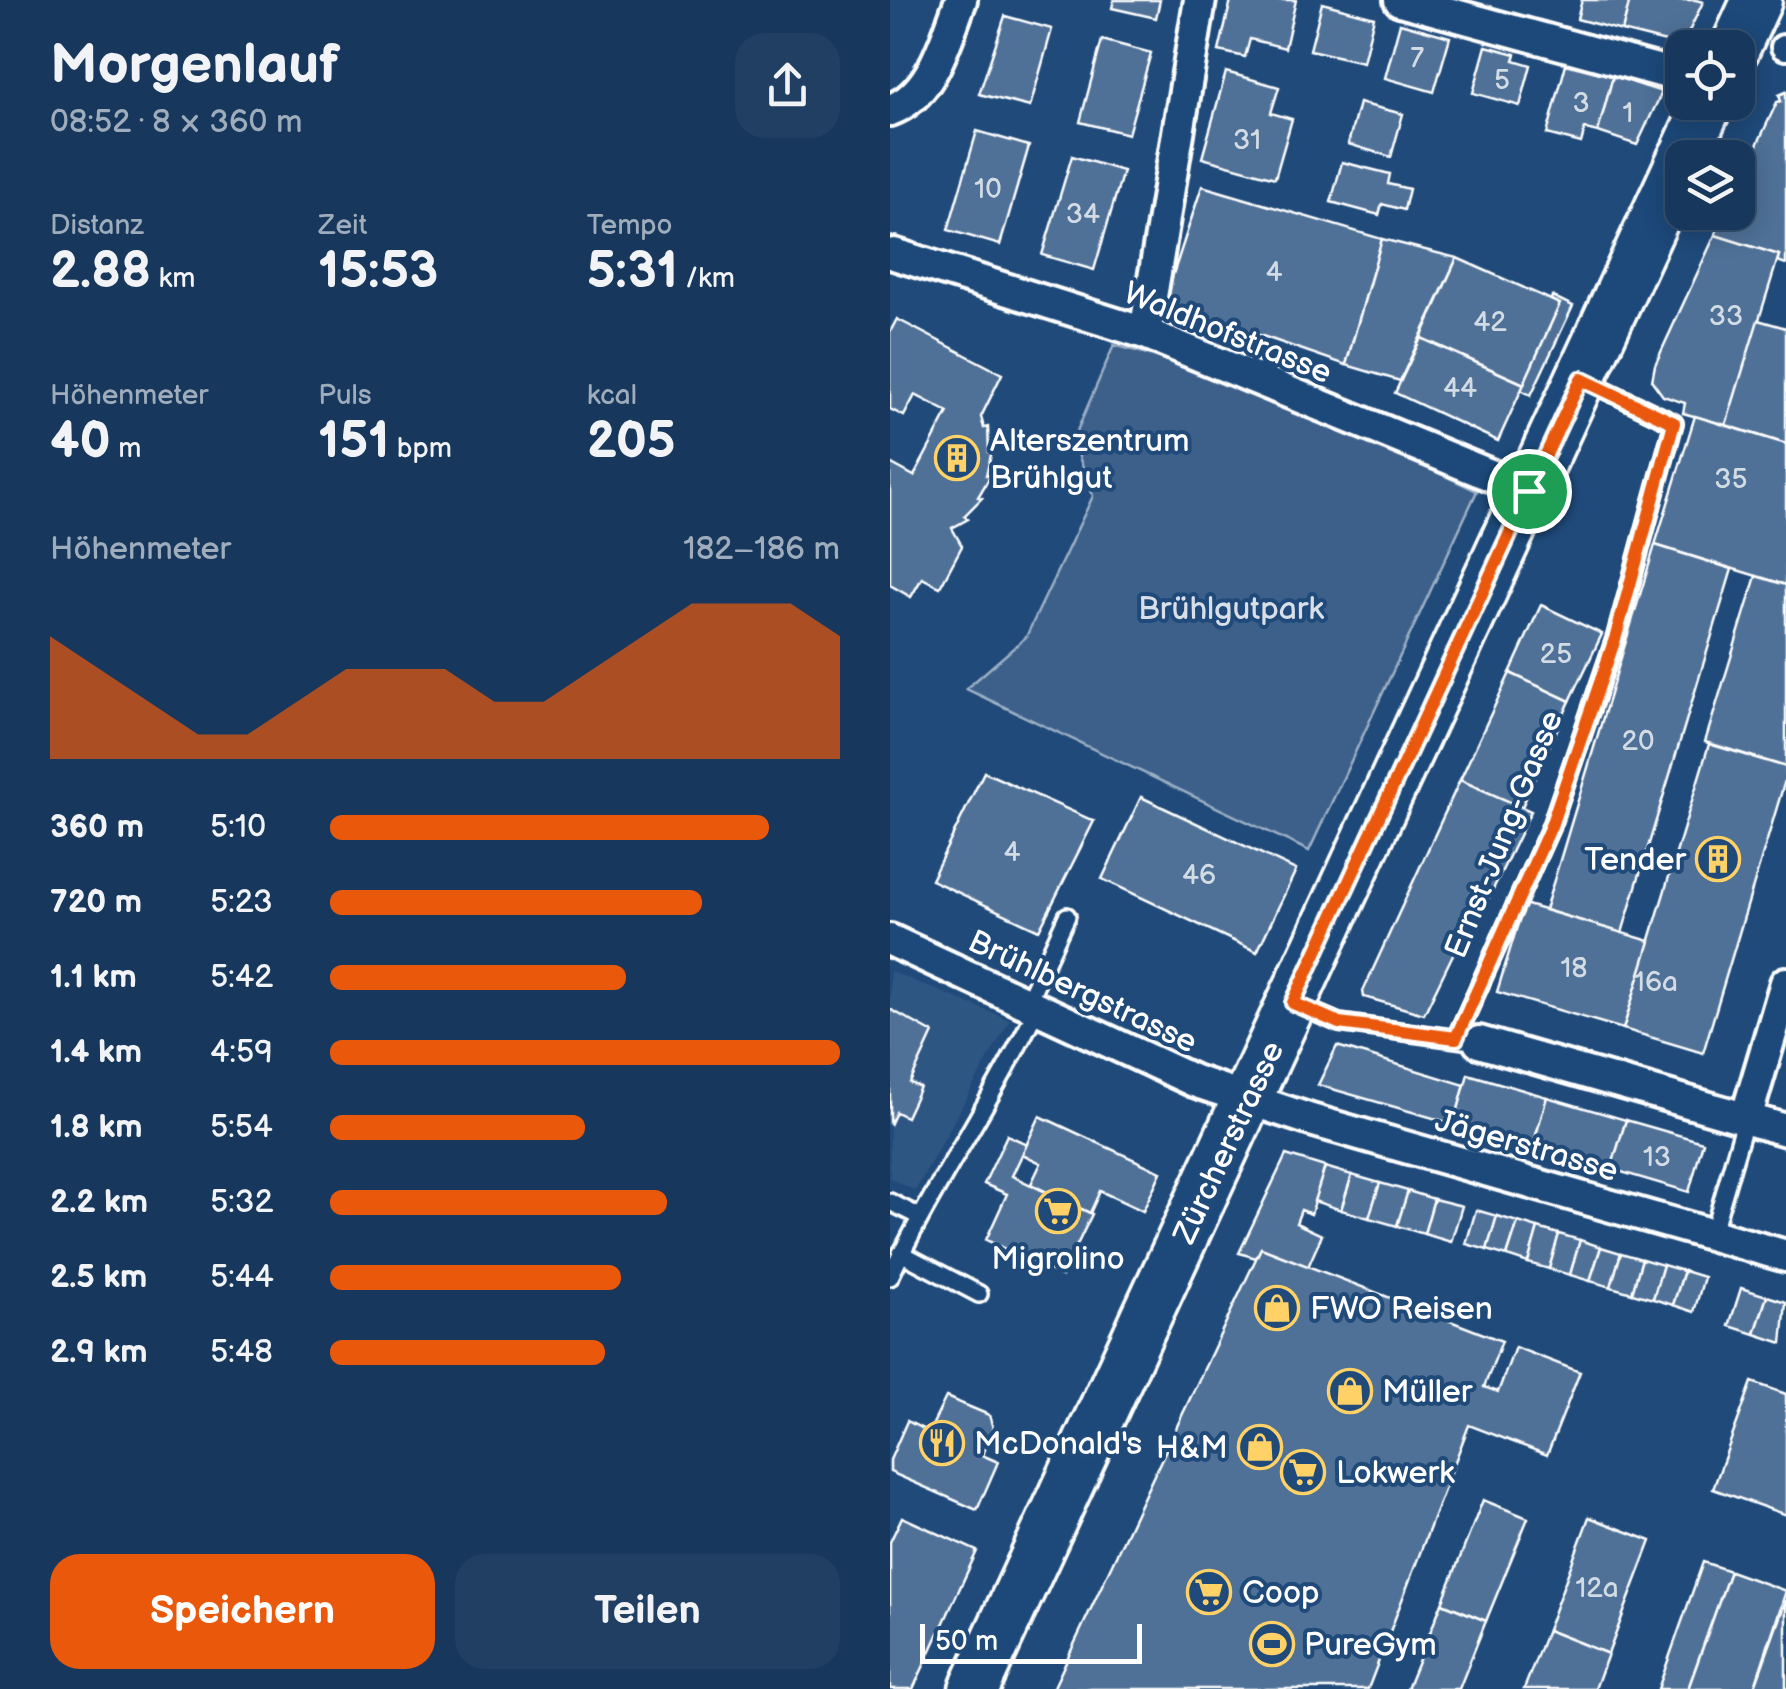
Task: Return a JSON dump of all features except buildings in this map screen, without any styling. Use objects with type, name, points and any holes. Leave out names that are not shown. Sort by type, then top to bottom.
[{"type":"main road","points":[[1743,30],[1757,0]]},
{"type":"main road","name":"Zürcherstrasse","points":[[974,1689],[1665,197]]},
{"type":"street","points":[[890,110],[920,88],[938,62],[961,0]]},
{"type":"street","points":[[1145,333],[1200,0]]},
{"type":"street","points":[[1400,0],[1665,72]]},
{"type":"street","name":"Waldhofstrasse","points":[[894,254],[1145,333],[1529,491]]},
{"type":"street","name":"Brühlbergstrasse","points":[[890,940],[1194,1082],[1248,1100]]},
{"type":"street","points":[[1746,1118],[1786,983]]},
{"type":"street","points":[[1468,1040],[1786,1130]]},
{"type":"street","name":"Jägerstrasse","points":[[1248,1100],[1786,1256]]},
{"type":"lane","name":"Ernst-Jung-Gasse","points":[[1468,1040],[1551,826],[1616,636],[1674,423],[1581,379]]},
{"type":"lane","points":[[890,1277],[920,1217],[1006,1071],[1067,916]]},
{"type":"lane","points":[[1293,1003],[1339,1023],[1468,1040]]},
{"type":"lane","points":[[1712,1235],[1746,1118]]},
{"type":"lane","points":[[890,1202],[920,1217]]},
{"type":"lane","points":[[900,1254],[979,1294]]},
{"type":"shaded area","points":[[890,971],[1010,1020],[915,1191],[890,1178]]},
{"type":"green space","name":"Brühlgutpark","points":[[1114,345],[1254,391],[1477,491],[1309,851],[966,689],[1026,637],[1093,496],[1073,440]]},
{"type":"place","name":"Alterszentrum Brühlgut","points":[[957,458]]},
{"type":"place","name":"Tender","points":[[1718,859]]},
{"type":"place","name":"Migrolino","points":[[1058,1211]]},
{"type":"place","name":"FWO Reisen","points":[[1277,1308]]},
{"type":"place","name":"Müller","points":[[1350,1391]]},
{"type":"place","name":"McDonald's","points":[[942,1443]]},
{"type":"place","name":"H&M","points":[[1260,1447]]},
{"type":"place","name":"Lokwerk","points":[[1303,1472]]},
{"type":"place","name":"Coop","points":[[1209,1592]]},
{"type":"place","name":"PureGym","points":[[1272,1644]]},
{"type":"route","points":[[1581,379],[1674,423],[1616,636],[1551,826],[1456,1038],[1339,1023],[1293,1003],[1529,491],[1581,379]]}]
